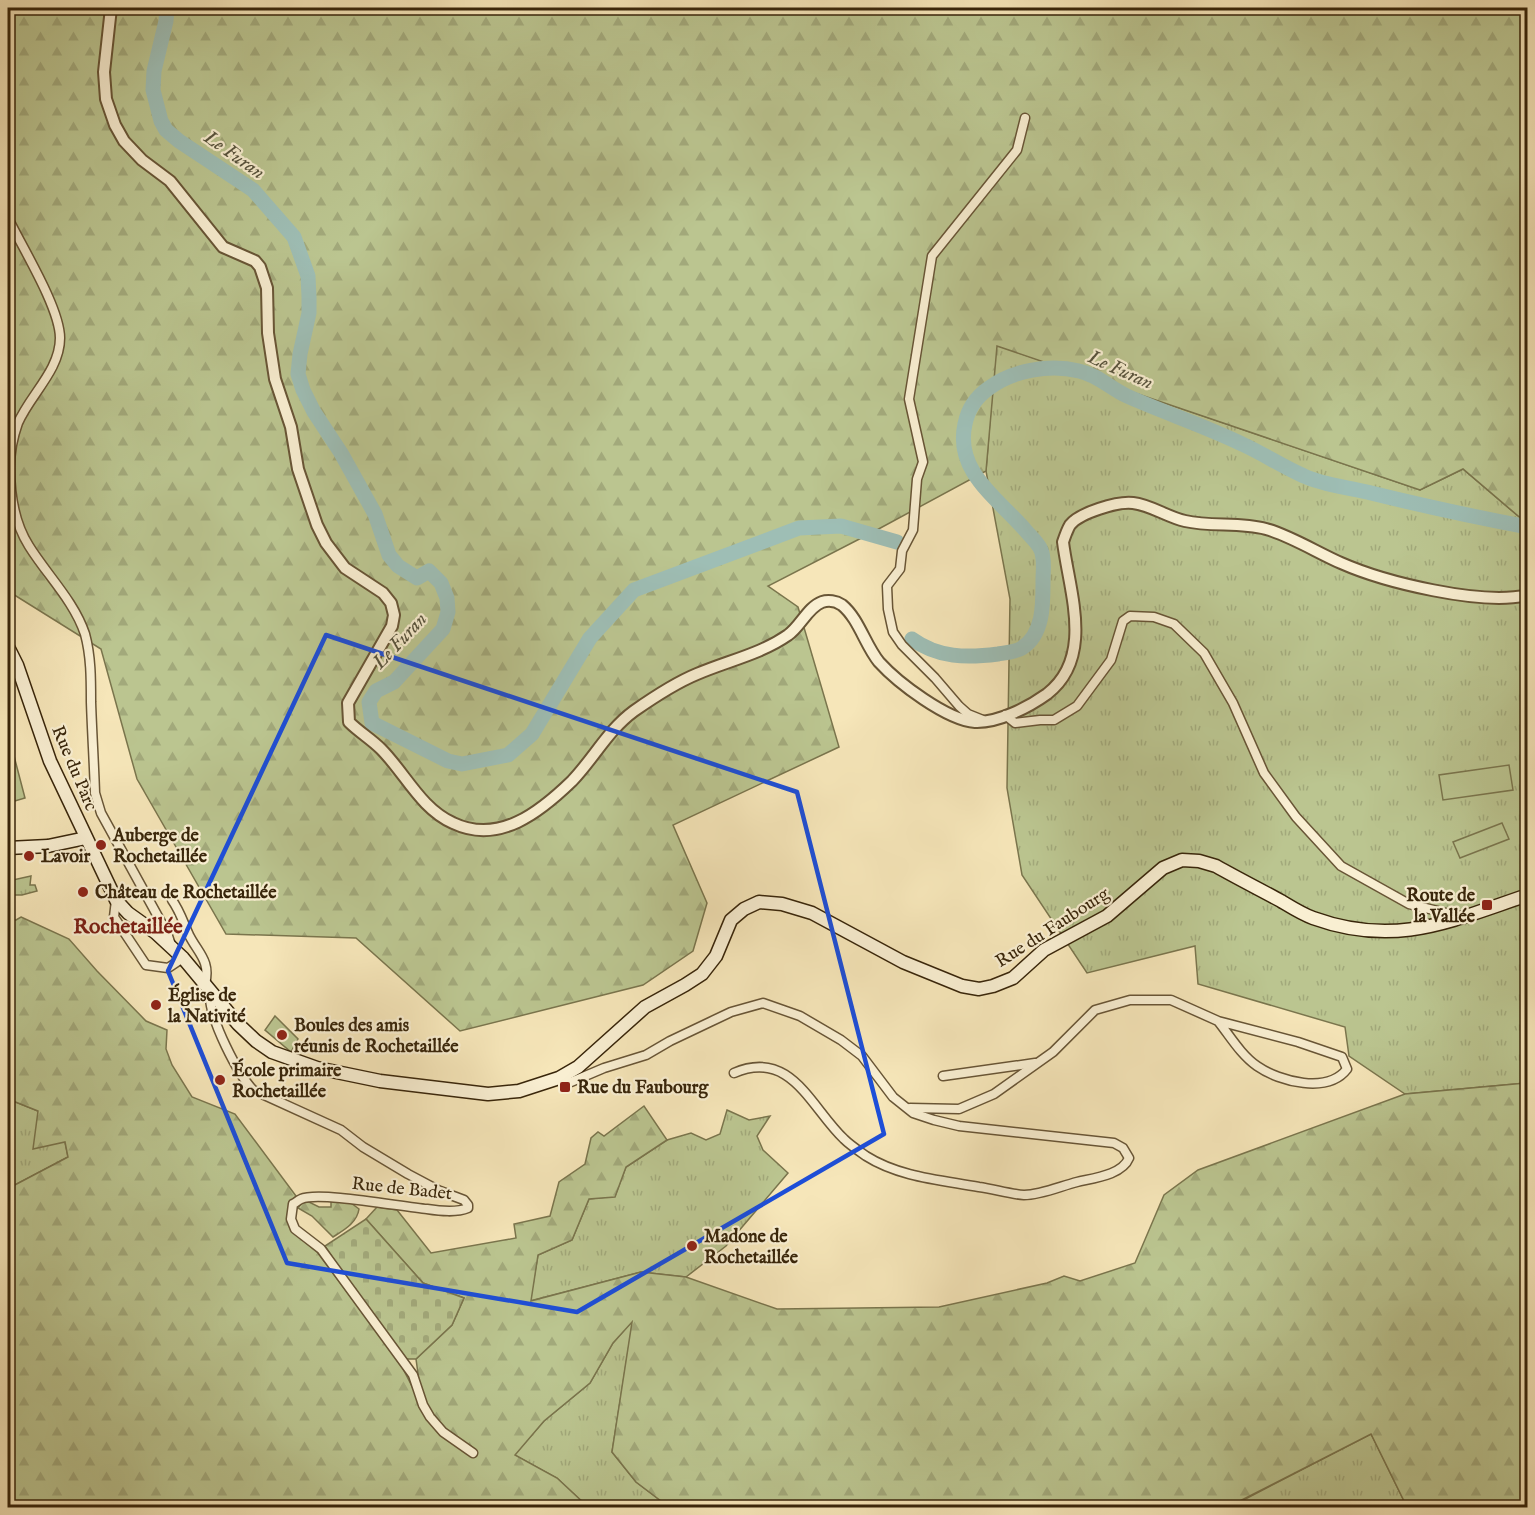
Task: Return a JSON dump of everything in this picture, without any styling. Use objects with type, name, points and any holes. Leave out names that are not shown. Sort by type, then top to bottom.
[{"type":"main road","name":"Rue du Parc","points":[[8,647],[17,665],[50,761],[116,900]]},
{"type":"main road","points":[[8,848],[48,846],[86,838]]},
{"type":"main road","name":"Rue du Faubourg","points":[[116,900],[128,914],[156,933],[183,958],[238,1024],[264,1047],[290,1060],[317,1068],[380,1081],[488,1094],[519,1091],[559,1078],[578,1067],[645,1007],[685,986],[702,974],[717,956],[732,920],[744,909],[759,902],[782,904],[812,913],[903,962],[962,986],[979,989],[1013,978],[1044,950],[1107,916],[1163,868],[1182,860],[1199,861],[1216,866],[1311,918],[1372,932],[1416,930],[1457,919],[1527,895]]},
{"type":"street","points":[[111,8],[104,72],[106,99],[115,125],[124,141],[142,160],[170,181],[223,247],[255,261],[260,267],[267,288],[268,333],[275,379],[291,427],[298,469],[317,525],[326,543],[345,568],[383,593],[391,603],[394,615],[392,626],[348,703],[349,722],[380,748],[428,808],[454,824],[468,828],[500,829],[515,825],[572,780],[607,736],[634,711],[680,682],[749,654],[789,634],[820,603],[831,601],[841,605],[854,620],[878,661],[908,689],[940,708],[967,721],[986,721],[1029,707],[1050,691],[1065,674],[1074,647],[1076,622],[1063,542],[1071,523],[1092,512],[1121,503],[1132,502],[1185,521],[1251,525],[1269,529],[1343,563],[1398,582],[1474,595],[1502,597],[1527,595]]},
{"type":"street","points":[[986,721],[968,714],[959,706],[902,645],[893,632],[888,609],[887,586],[900,569],[903,546],[913,530],[917,479],[923,462],[909,399],[932,256],[1017,150],[1025,118]]},
{"type":"street","points":[[8,218],[57,319],[60,339],[55,360],[18,423],[12,443],[11,478],[18,522],[28,545],[60,590],[84,633],[90,657],[95,793],[101,813],[167,933],[172,948]]},
{"type":"street","points":[[1005,715],[1015,723],[1054,720],[1077,706],[1111,660],[1123,621],[1130,616],[1154,617],[1174,624],[1204,653],[1233,703],[1264,773],[1296,817],[1326,851],[1341,866],[1409,904],[1450,914],[1457,919]]},
{"type":"street","points":[[116,900],[114,917],[146,965],[168,968],[183,958]]},
{"type":"street","points":[[172,900],[181,912],[190,936],[204,958],[208,974],[205,984]]},
{"type":"street","name":"Rue de Badet","points":[[213,994],[210,998],[210,1005],[223,1037],[245,1082],[253,1090],[341,1130],[399,1169],[440,1191],[464,1200],[468,1205],[468,1208],[463,1210],[437,1210],[311,1197],[300,1199],[293,1204],[291,1219],[295,1229],[321,1249],[412,1375],[430,1418],[443,1432],[473,1453]]},
{"type":"street","points":[[904,1107],[959,1109],[994,1094],[1053,1052],[1095,1010],[1130,1000],[1171,1000],[1218,1020],[1342,1057],[1347,1068],[1340,1078],[1323,1083],[1277,1077],[1256,1066],[1218,1020]]},
{"type":"street","points":[[559,1078],[571,1082],[604,1068],[646,1055],[730,1012],[763,1003],[800,1016],[841,1040],[862,1056],[886,1089],[912,1113],[959,1126],[1114,1143],[1123,1148],[1129,1158],[1128,1162],[1117,1170],[1105,1175],[1023,1195],[903,1173],[866,1156],[844,1139],[795,1081],[762,1066],[735,1073]]},
{"type":"street","points":[[943,1076],[1038,1062]]},
{"type":"highlighted area","points":[[326,635],[797,792],[884,1134],[577,1312],[287,1263],[168,971]]},
{"type":"green space","points":[[8,8],[1527,8],[1527,520],[1524,521],[1463,469],[1420,490],[997,346],[986,471],[768,586],[798,607],[839,747],[673,825],[707,903],[693,951],[643,985],[460,1031],[356,938],[226,934],[137,779],[101,649],[8,591]]},
{"type":"green space","points":[[996,345],[1420,490],[1463,469],[1524,521],[1527,520],[1528,1081],[1526,1083],[1405,1094],[1349,1056],[1345,1027],[1198,984],[1195,946],[1087,973],[1022,875],[1007,788],[1010,599],[986,471]]},
{"type":"green space","points":[[8,733],[25,798],[8,803]]},
{"type":"green space","points":[[1509,765],[1513,790],[1443,800],[1439,775]]},
{"type":"green space","points":[[1502,823],[1509,839],[1460,858],[1453,842]]},
{"type":"green space","points":[[31,876],[30,885],[35,885],[37,891],[22,895],[8,895],[8,881]]},
{"type":"green space","points":[[21,917],[69,939],[146,1021],[167,1030],[166,1049],[172,1065],[192,1097],[235,1114],[296,1196],[289,1205],[287,1217],[300,1238],[318,1253],[400,1363],[415,1392],[420,1388],[416,1359],[452,1325],[464,1298],[423,1283],[366,1219],[377,1207],[397,1210],[431,1253],[516,1238],[514,1224],[550,1216],[559,1182],[585,1164],[591,1138],[598,1132],[604,1136],[644,1106],[667,1140],[626,1167],[615,1197],[589,1199],[572,1240],[538,1255],[531,1301],[641,1272],[686,1277],[777,1309],[939,1307],[1047,1283],[1064,1276],[1080,1281],[1135,1263],[1164,1195],[1198,1170],[1405,1094],[1526,1083],[1527,1081],[1527,1507],[1407,1507],[1371,1434],[1228,1507],[669,1507],[636,1482],[612,1452],[632,1322],[613,1343],[590,1383],[544,1421],[515,1455],[557,1478],[588,1507],[8,1507],[8,1186],[13,1186],[68,1157],[65,1142],[33,1149],[38,1111],[8,1099],[8,920]]},
{"type":"green space","name":"Boules des amis réunis de Rochetaillée","points":[[275,1016],[298,1039],[291,1052],[265,1030]]},
{"type":"green space","points":[[8,1099],[38,1111],[65,1142],[68,1157],[13,1186],[8,1186]]},
{"type":"green space","points":[[727,1110],[749,1120],[770,1116],[757,1136],[763,1150],[788,1173],[726,1246],[686,1277],[641,1272],[530,1301],[538,1255],[572,1240],[589,1199],[615,1196],[626,1167],[667,1140],[691,1133],[706,1140],[720,1134]]},
{"type":"green space","points":[[331,1201],[351,1203],[359,1209],[353,1222],[333,1237],[312,1216],[298,1208],[302,1202],[309,1202],[319,1207],[331,1207]]},
{"type":"green space","points":[[366,1219],[423,1283],[464,1298],[452,1325],[416,1359],[403,1359],[366,1309],[325,1246]]},
{"type":"green space","points":[[633,1320],[612,1452],[636,1482],[669,1507],[588,1507],[557,1478],[514,1455],[544,1421],[590,1383],[613,1343]]},
{"type":"green space","points":[[1371,1434],[1407,1507],[1228,1508]]},
{"type":"waterway","name":"Le Furan","points":[[167,8],[154,71],[153,90],[161,121],[166,130],[179,141],[253,190],[294,237],[308,276],[309,313],[298,374],[303,390],[375,514],[389,555],[398,566],[417,578],[429,571],[441,583],[447,598],[448,612],[443,629],[394,682],[376,691],[369,702],[372,723],[448,761],[462,764],[508,755],[532,734],[590,638],[634,590],[799,528],[841,526],[897,542]]},
{"type":"waterway","name":"Le Furan","points":[[912,639],[932,650],[964,656],[1017,650],[1035,635],[1041,617],[1043,598],[1041,550],[982,484],[966,457],[963,441],[968,413],[980,395],[1009,377],[1032,370],[1056,368],[1086,373],[1127,396],[1228,437],[1319,482],[1528,527]]},
{"type":"place","name":"Auberge de Rochetaillée","points":[[101,845]]},
{"type":"place","name":"Lavoir","points":[[29,856]]},
{"type":"place","name":"Château de Rochetaillée","points":[[83,892]]},
{"type":"place","name":"Route de la Vallée","points":[[1487,905]]},
{"type":"place","name":"Église de la Nativité","points":[[156,1005]]},
{"type":"place","name":"Boules des amis réunis de Rochetaillée","points":[[282,1035]]},
{"type":"place","name":"École primaire Rochetaillée","points":[[220,1080]]},
{"type":"place","name":"Rue du Faubourg","points":[[565,1087]]},
{"type":"place","name":"Madone de Rochetaillée","points":[[692,1246]]},
{"type":"district","name":"Rochetaillée","points":[[128,926]]}]
